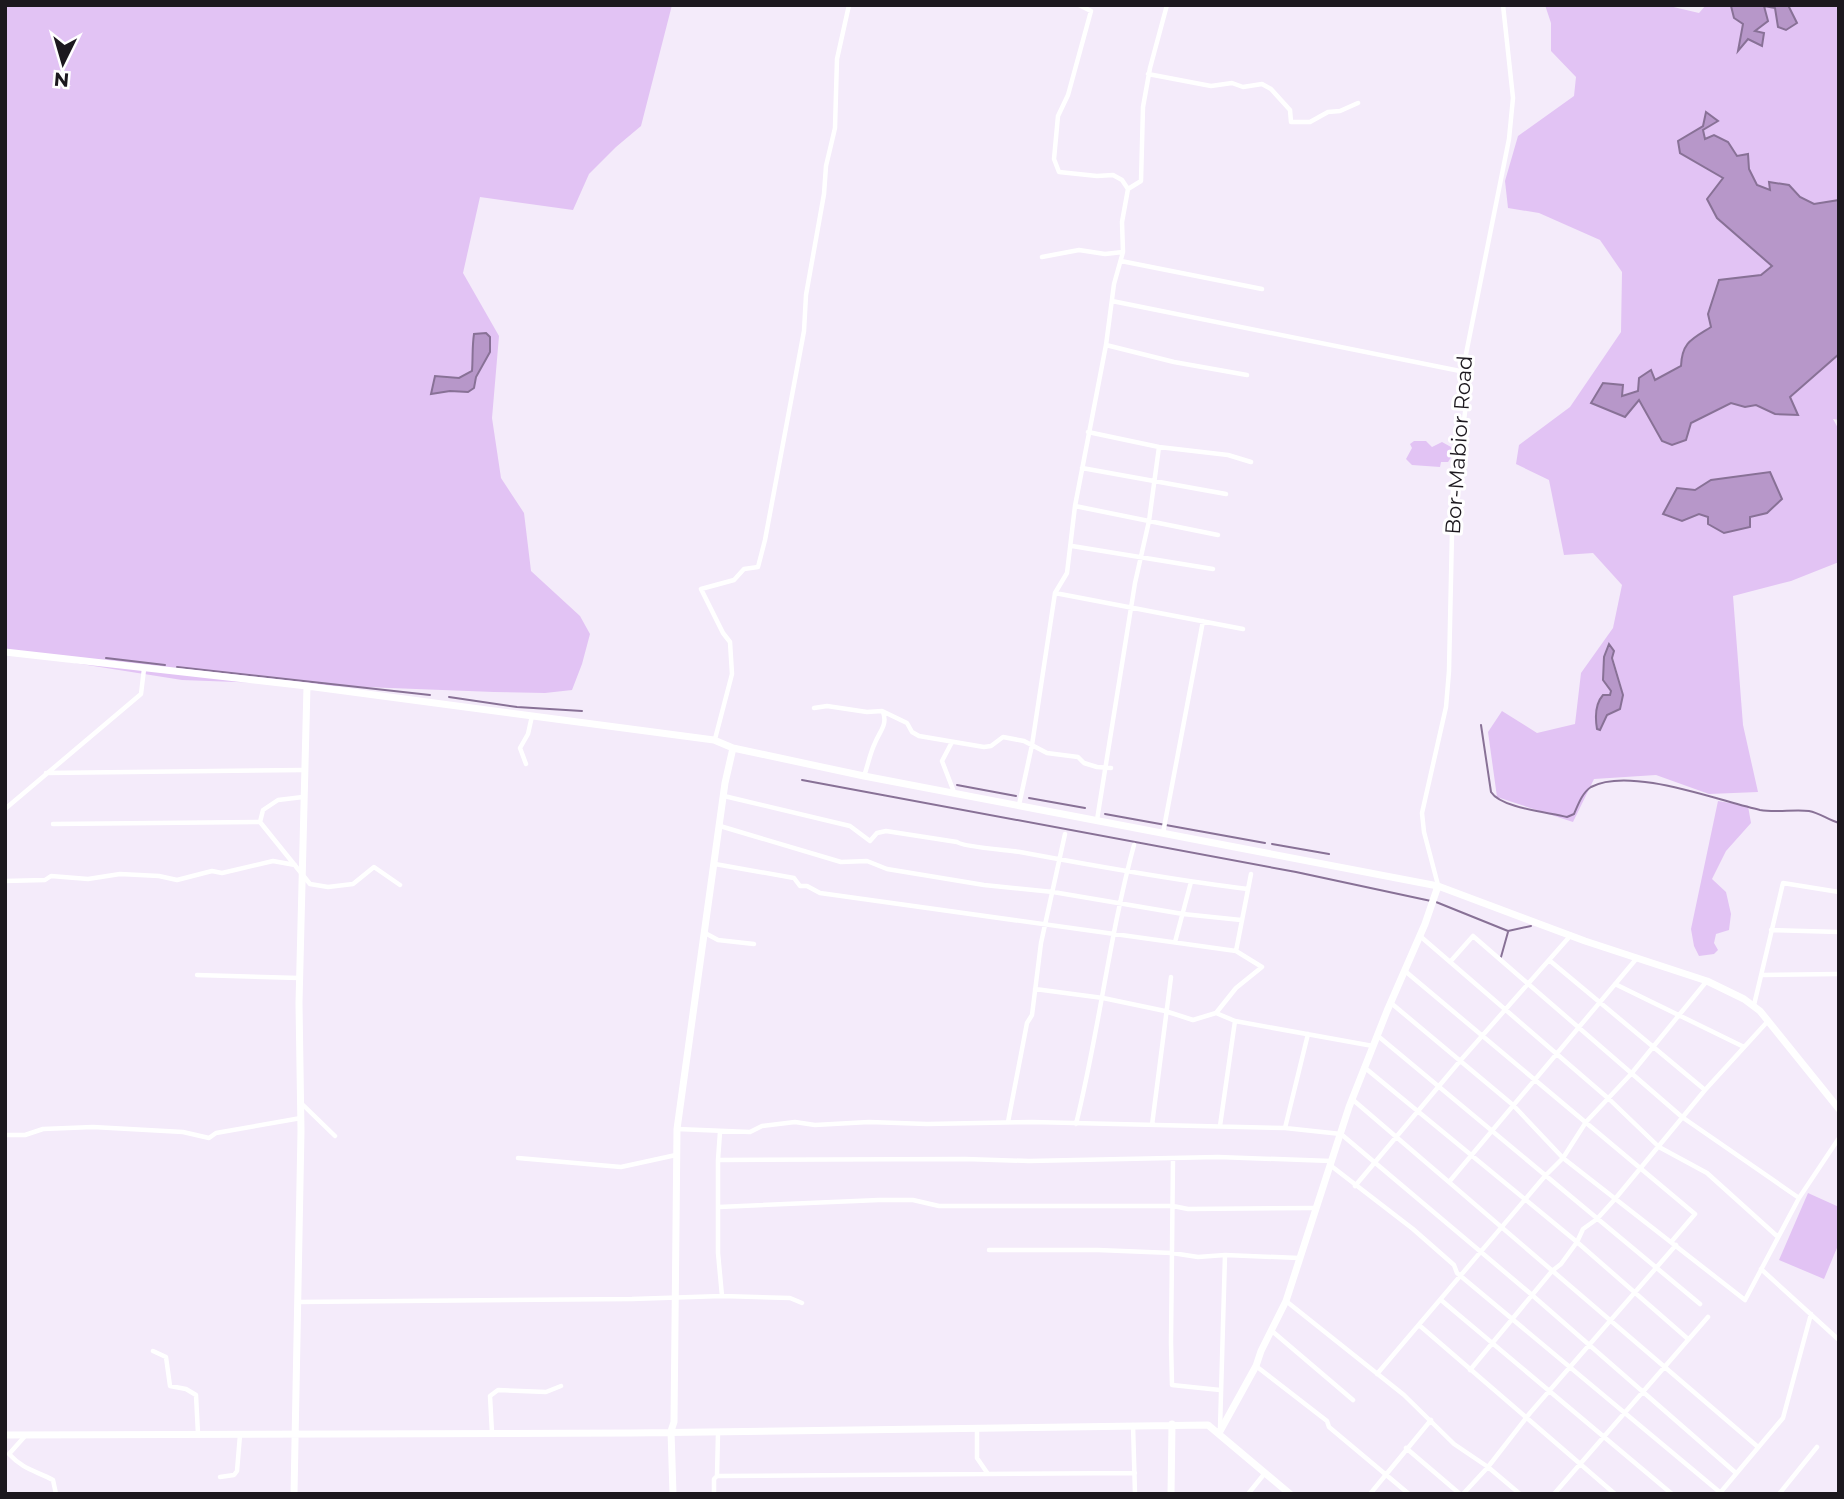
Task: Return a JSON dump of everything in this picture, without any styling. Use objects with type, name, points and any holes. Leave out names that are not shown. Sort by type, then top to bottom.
[{"type":"street","points":[[714,740],[732,674],[730,642],[701,589],[734,580],[744,569],[758,567],[765,540],[804,331],[806,295],[824,194],[826,166],[835,128],[837,59],[849,5]]},
{"type":"street","points":[[1019,806],[1032,745],[1055,593],[1068,572],[1075,506],[1121,261],[1122,222],[1128,190],[1122,180],[1113,175],[1059,172],[1054,159],[1058,116],[1068,95],[1091,11],[1079,5]]},
{"type":"street","points":[[1128,190],[1141,181],[1143,107],[1148,74],[1167,5]]},
{"type":"street","name":"Bor-Mabior Road","points":[[1438,886],[1424,832],[1422,813],[1446,707],[1450,671],[1452,485],[1460,453],[1466,404],[1468,340],[1481,287],[1513,98],[1503,5]]},
{"type":"street","points":[[1148,74],[1211,86],[1231,83],[1243,87],[1262,84],[1271,89],[1290,110],[1291,122],[1310,122],[1328,112],[1358,103]]},
{"type":"street","points":[[1042,257],[1079,250],[1105,254],[1122,252]]},
{"type":"street","points":[[1121,261],[1262,289]]},
{"type":"street","points":[[1112,301],[1465,372]]},
{"type":"street","points":[[1106,345],[1174,362],[1247,375]]},
{"type":"street","points":[[1088,432],[1159,447],[1228,455],[1251,462]]},
{"type":"street","points":[[1097,820],[1108,768],[1139,558],[1149,522],[1159,447]]},
{"type":"street","points":[[1082,468],[1226,494]]},
{"type":"street","points":[[1075,506],[1218,535]]},
{"type":"street","points":[[1072,546],[1213,569]]},
{"type":"street","points":[[1055,593],[1243,629]]},
{"type":"street","points":[[1163,833],[1203,621]]},
{"type":"street","points":[[5,652],[307,687],[714,740],[733,748],[864,776],[1438,886],[1726,989],[1754,1006],[1839,1109]]},
{"type":"street","points":[[5,809],[141,694],[144,669]]},
{"type":"street","points":[[294,1494],[301,1118],[299,978],[307,687]]},
{"type":"street","points":[[814,708],[827,706],[867,712],[882,710],[907,723],[912,732],[919,736],[991,746],[1003,737],[1032,745],[1047,753],[1078,757],[1084,763],[1108,768]]},
{"type":"street","points":[[864,776],[875,741],[883,731],[885,717],[882,710]]},
{"type":"street","points":[[526,764],[520,748],[528,734],[532,715]]},
{"type":"street","points":[[952,742],[942,761],[954,792]]},
{"type":"street","points":[[673,1494],[671,1431],[674,1422],[677,1297],[677,1129],[733,748]]},
{"type":"street","points":[[46,773],[304,770]]},
{"type":"street","points":[[724,796],[802,817],[850,826],[870,841],[877,833],[886,831],[1191,882],[1248,889]]},
{"type":"street","points":[[260,822],[263,810],[278,800],[303,797]]},
{"type":"street","points":[[53,824],[260,822]]},
{"type":"street","points":[[260,822],[301,874],[314,886],[353,884],[374,867],[400,885]]},
{"type":"street","points":[[720,826],[841,862],[867,861],[887,869],[984,886],[1054,892],[1183,914],[1241,920]]},
{"type":"street","points":[[1008,1122],[1035,989],[1041,943],[1065,834]]},
{"type":"street","points":[[1076,1124],[1113,933],[1134,845]]},
{"type":"street","points":[[5,881],[45,880],[51,876],[88,879],[120,874],[177,880],[273,861],[295,865]]},
{"type":"street","points":[[715,864],[794,878],[800,886],[807,886],[820,893],[1236,951],[1262,967],[1236,988],[1216,1013],[1193,1020],[1165,1011],[1102,998],[1035,989]]},
{"type":"street","points":[[1236,951],[1251,874]]},
{"type":"street","points":[[1175,942],[1191,882]]},
{"type":"street","points":[[1754,1006],[1783,883],[1839,892]]},
{"type":"street","points":[[1219,1433],[1256,1366],[1286,1301],[1352,1099],[1438,886]]},
{"type":"street","points":[[1771,930],[1839,932]]},
{"type":"street","points":[[704,933],[718,940],[754,944]]},
{"type":"street","points":[[1355,1186],[1460,1060],[1572,935]]},
{"type":"street","points":[[1420,936],[1608,1099],[1659,1147],[1707,1173],[1779,1237]]},
{"type":"street","points":[[1450,962],[1473,936],[1577,1029],[1682,1117],[1799,1198]]},
{"type":"street","points":[[1449,1182],[1637,957]]},
{"type":"street","points":[[1549,960],[1705,1090]]},
{"type":"street","points":[[1405,971],[1695,1214],[1657,1269],[1462,1494],[1406,1448]]},
{"type":"street","points":[[1762,975],[1839,974]]},
{"type":"street","points":[[197,975],[299,978]]},
{"type":"street","points":[[1152,1125],[1171,977]]},
{"type":"street","points":[[1377,1374],[1563,1158],[1586,1122],[1631,1074],[1707,981]]},
{"type":"street","points":[[1615,984],[1744,1047]]},
{"type":"street","points":[[1391,1003],[1513,1105],[1563,1158],[1745,1300],[1799,1198],[1839,1138]]},
{"type":"street","points":[[1216,1013],[1235,1021],[1373,1046]]},
{"type":"street","points":[[1220,1126],[1235,1021]]},
{"type":"street","points":[[1471,1370],[1512,1318],[1561,1264],[1583,1229],[1597,1219],[1615,1199],[1705,1090],[1768,1021]]},
{"type":"street","points":[[1284,1128],[1308,1034]]},
{"type":"street","points":[[1377,1036],[1700,1304]]},
{"type":"street","points":[[1364,1067],[1577,1242],[1688,1339]]},
{"type":"street","points":[[1352,1099],[1758,1447]]},
{"type":"street","points":[[301,1103],[335,1136]]},
{"type":"street","points":[[5,1135],[25,1135],[43,1129],[93,1127],[183,1132],[209,1138],[216,1133],[301,1118]]},
{"type":"street","points":[[677,1129],[750,1132],[762,1126],[795,1122],[815,1125],[869,1122],[1008,1122],[1284,1128],[1341,1134],[1482,1252],[1736,1473]]},
{"type":"street","points":[[720,1132],[718,1253],[722,1296]]},
{"type":"street","points":[[519,1158],[621,1167],[676,1155]]},
{"type":"street","points":[[1173,1157],[1172,1385],[1220,1390]]},
{"type":"street","points":[[718,1160],[1030,1161],[1218,1157],[1331,1163],[1355,1186],[1413,1228],[1454,1265],[1457,1273],[1720,1493],[1783,1418],[1811,1314]]},
{"type":"street","points":[[719,1207],[913,1200],[939,1206],[1317,1208]]},
{"type":"street","points":[[989,1250],[1098,1250],[1172,1253],[1198,1257],[1225,1255],[1300,1258]]},
{"type":"street","points":[[1219,1433],[1225,1255]]},
{"type":"street","points":[[1761,1269],[1839,1340]]},
{"type":"street","points":[[296,1302],[722,1296],[790,1298],[802,1303]]},
{"type":"street","points":[[1441,1300],[1672,1494]]},
{"type":"street","points":[[1286,1301],[1377,1374],[1431,1420],[1454,1444],[1488,1467],[1520,1494]]},
{"type":"street","points":[[1554,1494],[1708,1317]]},
{"type":"street","points":[[1419,1325],[1615,1494]]},
{"type":"street","points":[[1271,1331],[1353,1400]]},
{"type":"street","points":[[153,1351],[166,1357],[170,1386],[186,1389],[197,1395],[198,1435]]},
{"type":"street","points":[[1256,1366],[1327,1421],[1329,1427],[1409,1494]]},
{"type":"street","points":[[492,1434],[490,1395],[498,1390],[546,1392],[561,1386]]},
{"type":"street","points":[[1370,1494],[1431,1420]]},
{"type":"street","points":[[1171,1494],[1172,1424]]},
{"type":"street","points":[[1133,1425],[1135,1494]]},
{"type":"street","points":[[5,1436],[492,1434],[1208,1425],[1290,1494]]},
{"type":"street","points":[[977,1428],[977,1458],[988,1474]]},
{"type":"street","points":[[714,1494],[718,1431]]},
{"type":"street","points":[[26,1435],[7,1456],[24,1469],[35,1469],[53,1480],[56,1494]]},
{"type":"street","points":[[220,1477],[234,1475],[237,1471],[240,1435]]},
{"type":"street","points":[[1779,1494],[1817,1447]]},
{"type":"street","points":[[717,1476],[1135,1472]]},
{"type":"street","points":[[1248,1494],[1265,1473]]},
{"type":"shaded area","points":[[5,5],[672,5],[641,126],[589,174],[573,210],[480,197],[463,273],[499,336],[492,418],[501,478],[524,513],[531,571],[580,616],[590,634],[572,690],[545,693],[494,692],[182,680],[5,652]]},
{"type":"shaded area","points":[[1545,5],[1665,5],[1699,13],[1706,5],[1748,5],[1731,6],[1744,23],[1739,49],[1748,39],[1762,45],[1755,31],[1764,5],[1775,8],[1778,27],[1796,23],[1788,5],[1839,5],[1839,200],[1811,203],[1789,185],[1769,182],[1771,190],[1757,185],[1728,142],[1705,139],[1703,131],[1718,121],[1706,113],[1703,126],[1678,141],[1724,178],[1717,218],[1773,266],[1761,275],[1719,280],[1711,327],[1689,342],[1683,351],[1681,366],[1654,380],[1652,371],[1638,391],[1592,402],[1625,417],[1639,399],[1662,441],[1686,440],[1691,423],[1732,403],[1745,407],[1756,405],[1775,414],[1798,415],[1790,397],[1839,354],[1839,420],[1833,419],[1839,430],[1839,562],[1791,581],[1733,596],[1743,725],[1758,792],[1709,794],[1656,775],[1594,779],[1573,822],[1497,797],[1488,732],[1502,711],[1537,733],[1575,724],[1581,673],[1613,628],[1622,585],[1593,553],[1564,555],[1549,480],[1516,464],[1519,445],[1570,407],[1621,332],[1622,272],[1600,240],[1539,213],[1508,208],[1505,181],[1518,136],[1574,96],[1576,77],[1551,51],[1551,23]],"holes":[[[1677,488],[1695,490],[1767,513],[1750,517],[1708,517],[1699,514],[1682,521]],[[1609,644],[1623,695],[1620,709],[1607,715],[1611,691],[1608,685]]]},
{"type":"shaded area","points":[[1788,5],[1797,23],[1786,30],[1778,27],[1775,8],[1764,6],[1768,21],[1755,31],[1764,33],[1762,46],[1748,39],[1738,51],[1743,24],[1734,18],[1731,6]]},
{"type":"shaded area","points":[[1706,112],[1718,121],[1703,130],[1705,139],[1714,135],[1728,142],[1737,156],[1748,154],[1749,169],[1757,185],[1770,190],[1769,182],[1789,185],[1800,197],[1814,204],[1839,200],[1839,354],[1790,397],[1798,415],[1775,414],[1756,405],[1745,407],[1731,403],[1691,423],[1686,440],[1672,445],[1662,441],[1639,400],[1625,417],[1591,403],[1603,383],[1623,385],[1622,396],[1638,391],[1639,378],[1651,370],[1655,380],[1681,366],[1686,346],[1693,338],[1711,327],[1708,314],[1719,280],[1761,275],[1772,266],[1717,218],[1707,199],[1723,178],[1680,153],[1678,141],[1703,126]]},
{"type":"shaded area","points":[[486,333],[490,337],[490,352],[476,377],[474,388],[468,392],[431,394],[435,376],[459,378],[472,371],[474,334]]},
{"type":"shaded area","points":[[1414,441],[1426,441],[1432,447],[1442,442],[1451,447],[1452,456],[1448,462],[1441,462],[1440,467],[1412,465],[1406,459],[1412,448],[1410,444]]},
{"type":"shaded area","points":[[1770,472],[1782,499],[1767,513],[1750,517],[1750,527],[1724,533],[1708,524],[1708,517],[1699,514],[1682,521],[1663,514],[1677,488],[1695,490],[1711,480]]},
{"type":"shaded area","points":[[1609,644],[1614,651],[1612,658],[1623,695],[1620,709],[1607,715],[1600,730],[1596,724],[1597,707],[1603,695],[1610,695],[1611,691],[1603,680],[1604,657]]},
{"type":"shaded area","points":[[1718,801],[1748,806],[1751,823],[1726,851],[1712,879],[1726,892],[1731,914],[1729,930],[1716,934],[1714,943],[1718,950],[1714,954],[1699,956],[1691,929]]},
{"type":"shaded area","points":[[1808,1193],[1839,1207],[1839,1243],[1824,1279],[1779,1260]]},
{"type":"waterway","points":[[106,658],[165,665]]},
{"type":"waterway","points":[[177,667],[430,695]]},
{"type":"waterway","points":[[449,697],[517,707],[582,711]]},
{"type":"waterway","points":[[1481,725],[1491,792],[1514,806],[1567,817],[1574,814],[1591,787],[1628,780],[1675,787],[1760,810],[1809,811],[1839,823]]},
{"type":"waterway","points":[[802,780],[1296,872],[1431,901]]},
{"type":"waterway","points":[[957,785],[1016,796]]},
{"type":"waterway","points":[[1029,798],[1085,808]]},
{"type":"waterway","points":[[1105,814],[1265,843]]},
{"type":"waterway","points":[[1272,844],[1329,854]]},
{"type":"waterway","points":[[1436,902],[1508,931],[1531,926]]},
{"type":"waterway","points":[[1501,957],[1508,932]]}]
